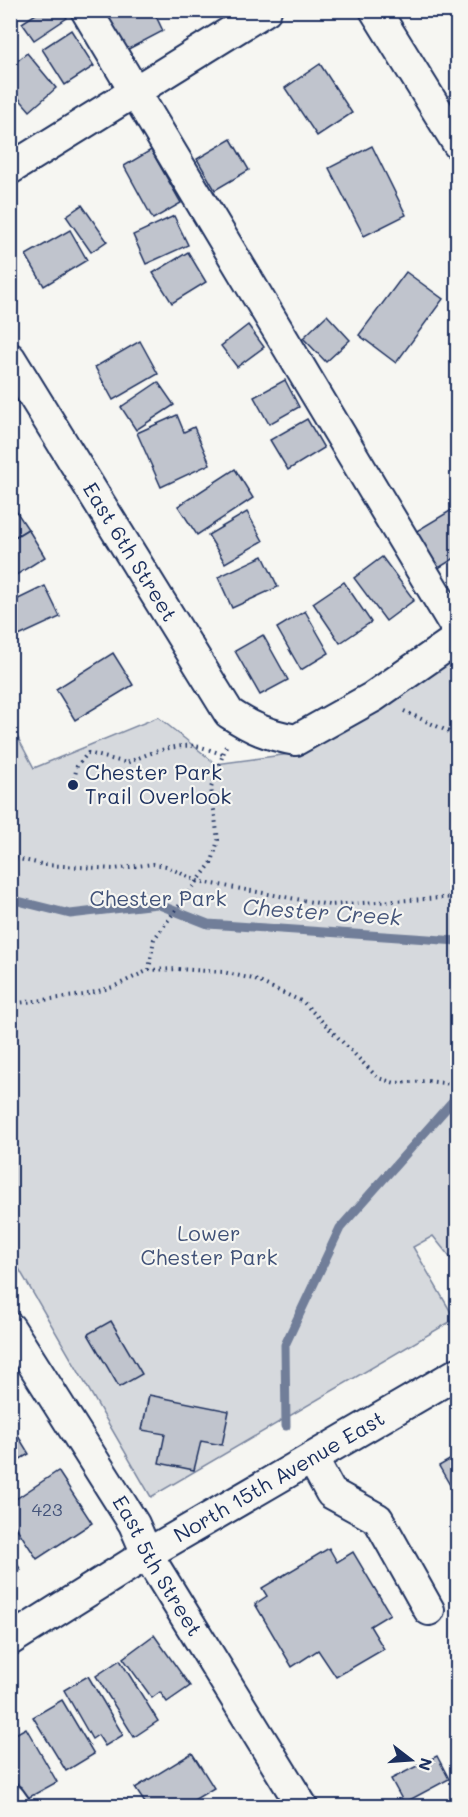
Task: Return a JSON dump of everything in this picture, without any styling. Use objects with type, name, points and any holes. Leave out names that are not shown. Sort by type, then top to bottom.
[{"type":"street","points":[[86,10],[458,631]]},
{"type":"street","points":[[10,169],[266,10]]},
{"type":"street","points":[[375,10],[458,144]]},
{"type":"street","name":"East 6th Street","points":[[10,358],[229,713],[263,734],[296,740],[374,697]]},
{"type":"street","points":[[374,697],[458,638]]},
{"type":"street","name":"East 5th Street","points":[[10,1328],[134,1524],[147,1554],[302,1806]]},
{"type":"street","name":"North 15th Avenue East","points":[[10,1640],[147,1554],[458,1373]]},
{"type":"street","points":[[312,1458],[331,1493],[378,1519],[429,1610]]},
{"type":"street","points":[[10,1798],[15,1806]]},
{"type":"path","points":[[374,697],[458,736]]},
{"type":"path","points":[[149,970],[154,939],[212,862],[218,840],[211,788],[237,718]]},
{"type":"path","points":[[73,785],[77,766],[88,753],[127,763],[144,755],[195,746],[223,754]]},
{"type":"path","points":[[10,857],[46,865],[114,869],[153,864],[166,866],[197,881],[328,905],[458,897]]},
{"type":"path","points":[[10,1005],[84,995],[113,987],[149,970],[223,972],[253,979],[303,1002],[378,1078],[395,1083],[428,1081],[458,1085]]},
{"type":"green space","points":[[457,657],[457,1266],[433,1236],[413,1247],[455,1319],[151,1497],[11,1255],[10,723],[34,768],[158,717],[216,764],[290,754]]},
{"type":"building","points":[[42,10],[62,10],[67,18],[34,40],[22,23]]},
{"type":"building","points":[[113,10],[153,10],[163,31],[119,54],[99,17]]},
{"type":"building","points":[[71,30],[94,66],[65,85],[42,49]]},
{"type":"building","points":[[27,53],[56,88],[30,111],[10,88],[10,67]]},
{"type":"building","points":[[320,64],[352,113],[317,136],[285,88]]},
{"type":"building","points":[[231,139],[249,170],[215,190],[197,159]]},
{"type":"building","points":[[372,146],[406,215],[364,236],[329,168]]},
{"type":"building","points":[[151,150],[181,203],[153,219],[124,166]]},
{"type":"building","points":[[82,205],[107,241],[91,252],[66,216]]},
{"type":"building","points":[[174,216],[188,245],[146,264],[133,235]]},
{"type":"building","points":[[70,230],[87,260],[44,286],[26,255]]},
{"type":"building","points":[[188,252],[206,282],[172,303],[153,273]]},
{"type":"building","points":[[406,272],[443,299],[396,363],[359,335]]},
{"type":"building","points":[[327,315],[350,340],[326,362],[303,338]]},
{"type":"building","points":[[248,325],[264,347],[237,367],[221,346]]},
{"type":"building","points":[[140,341],[158,374],[113,400],[95,367]]},
{"type":"building","points":[[285,380],[299,407],[269,424],[254,397]]},
{"type":"building","points":[[158,382],[174,405],[136,430],[121,407]]},
{"type":"building","points":[[177,415],[184,432],[194,427],[210,464],[161,487],[137,433]]},
{"type":"building","points":[[307,419],[324,448],[288,470],[270,440]]},
{"type":"building","points":[[235,469],[253,498],[197,535],[178,506]]},
{"type":"building","points":[[10,502],[28,529],[10,540]]},
{"type":"building","points":[[455,508],[458,513],[458,556],[437,569],[415,532]]},
{"type":"building","points":[[247,512],[263,541],[225,563],[208,535]]},
{"type":"building","points":[[28,529],[45,557],[10,579],[10,540]]},
{"type":"building","points":[[263,556],[278,587],[232,608],[218,577]]},
{"type":"building","points":[[382,557],[414,600],[386,621],[354,578]]},
{"type":"building","points":[[344,582],[371,622],[340,643],[313,603]]},
{"type":"building","points":[[45,586],[60,617],[10,640],[10,603]]},
{"type":"building","points":[[305,611],[329,653],[301,670],[277,628]]},
{"type":"building","points":[[263,635],[288,680],[260,695],[235,651]]},
{"type":"building","points":[[113,653],[133,685],[75,720],[56,689]]},
{"type":"building","points":[[111,1321],[142,1374],[119,1387],[88,1334]]},
{"type":"building","points":[[149,1395],[229,1411],[222,1445],[201,1441],[194,1470],[159,1463],[165,1434],[142,1430]]},
{"type":"building","points":[[12,1426],[29,1454],[10,1465],[10,1427]]},
{"type":"building","points":[[458,1455],[458,1499],[439,1466]]},
{"type":"building","points":[[58,1471],[92,1523],[37,1559],[10,1518],[10,1503]]},
{"type":"building","points":[[329,1548],[337,1562],[353,1552],[390,1614],[370,1626],[384,1649],[336,1677],[318,1650],[292,1667],[255,1604],[267,1596],[262,1588]]},
{"type":"building","points":[[10,1554],[21,1570],[10,1577]]},
{"type":"building","points":[[154,1635],[190,1686],[167,1702],[160,1692],[152,1698],[123,1658]]},
{"type":"building","points":[[120,1660],[158,1721],[134,1737],[96,1676]]},
{"type":"building","points":[[88,1676],[123,1735],[105,1746],[98,1735],[92,1739],[64,1690]]},
{"type":"building","points":[[62,1700],[94,1754],[66,1771],[33,1717]]},
{"type":"building","points":[[26,1728],[57,1782],[26,1799],[10,1771],[10,1737]]},
{"type":"building","points":[[192,1753],[214,1788],[184,1806],[147,1806],[135,1788]]},
{"type":"building","points":[[437,1756],[449,1779],[404,1803],[391,1779]]},
{"type":"waterway","name":"Chester Creek","points":[[10,899],[70,914],[157,904],[208,924],[458,941]]},
{"type":"waterway","points":[[286,1426],[285,1345],[340,1228],[458,1095]]},
{"type":"place","name":"Chester Park Trail Overlook","points":[[73,785]]},
{"type":"park label","name":"Chester Park","points":[[158,899]]},
{"type":"park label","name":"Lower Chester Park","points":[[209,1246]]}]
